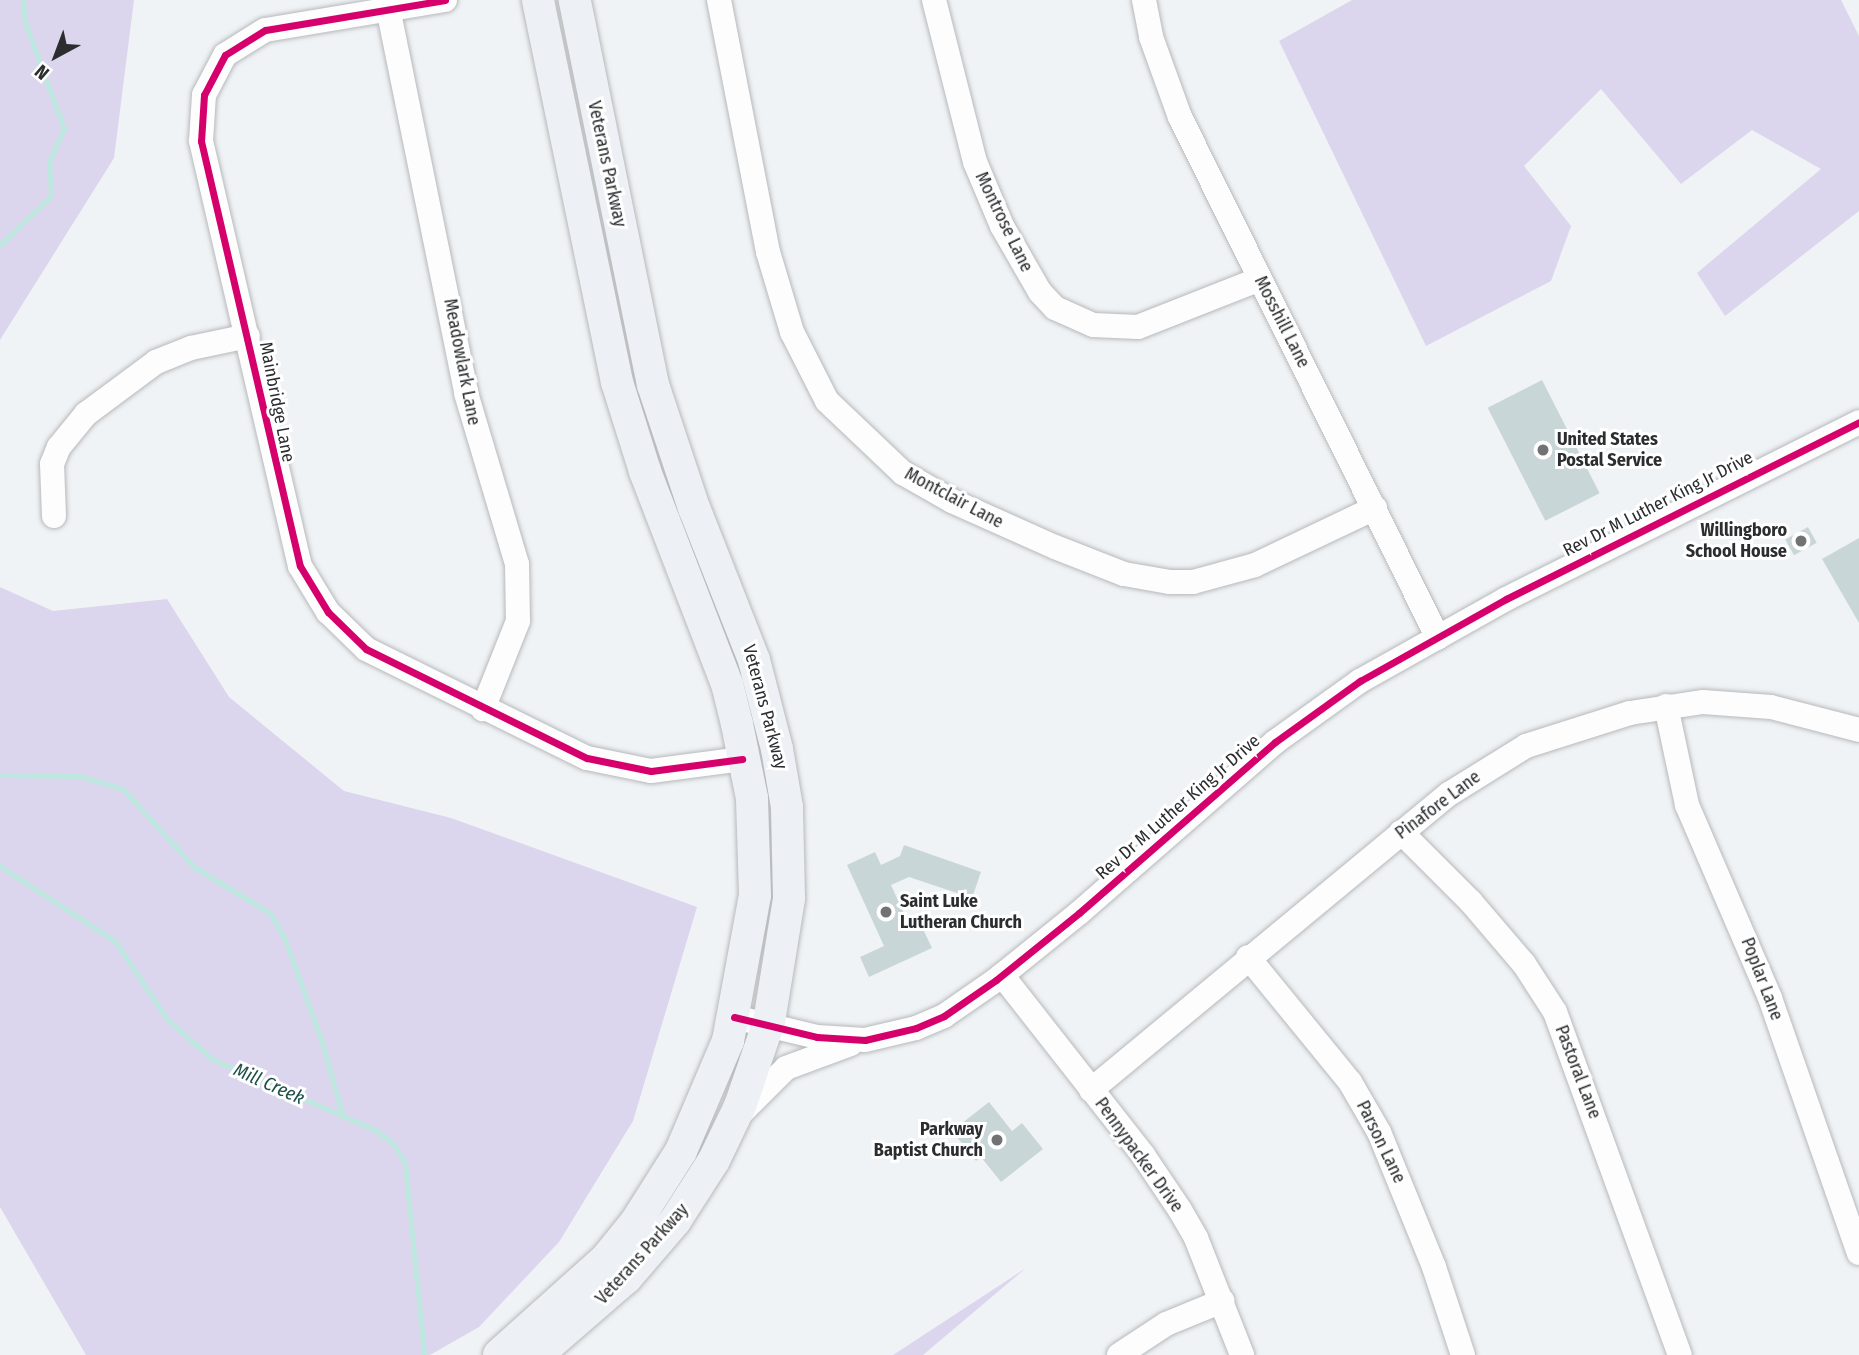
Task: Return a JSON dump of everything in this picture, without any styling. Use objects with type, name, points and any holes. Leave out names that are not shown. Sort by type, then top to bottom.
[{"type":"main road","name":"Veterans Parkway","points":[[499,1355],[588,1276],[636,1222],[699,1115],[734,1017],[755,895],[752,798],[723,672],[645,471],[617,382],[538,0]]},
{"type":"main road","name":"Veterans Parkway","points":[[537,1355],[607,1296],[663,1236],[691,1200],[732,1124],[769,1022],[789,898],[783,777],[754,660],[672,449],[653,385],[575,0]]},
{"type":"street","name":"Mainbridge Lane","points":[[445,0],[265,30],[242,40],[212,74],[199,118],[201,141],[248,335],[290,539],[312,590],[366,649],[483,709],[587,758],[621,768],[661,771],[742,759]]},
{"type":"street","name":"Montclair Lane","points":[[719,0],[768,252],[792,331],[827,401],[903,473],[952,501],[1055,547],[1125,574],[1171,582],[1194,582],[1255,565],[1375,508]]},
{"type":"street","name":"Montrose Lane","points":[[934,0],[975,162],[1002,226],[1040,292],[1055,308],[1093,325],[1138,327],[1259,279]]},
{"type":"street","name":"Mosshill Lane","points":[[1144,0],[1168,91],[1438,638]]},
{"type":"street","name":"Meadowlark Lane","points":[[388,8],[466,393],[516,564],[518,621],[483,709]]},
{"type":"street","points":[[54,516],[52,464],[59,447],[86,414],[156,362],[191,348],[248,335]]},
{"type":"street","name":"Rev Dr M Luther King Jr Drive","points":[[734,1017],[769,1022],[817,1037],[865,1040],[944,1016],[1002,975],[1275,742],[1360,681],[1563,569],[1859,422]]},
{"type":"street","name":"Pinafore Lane","points":[[1091,1090],[1401,832],[1466,782],[1526,746],[1605,719],[1666,706],[1703,702],[1772,707],[1859,730]]},
{"type":"street","name":"Poplar Lane","points":[[1666,706],[1687,805],[1770,998],[1859,1253]]},
{"type":"street","name":"Pastoral Lane","points":[[1401,832],[1471,902],[1524,964],[1555,1013],[1680,1355]]},
{"type":"street","name":"Parson Lane","points":[[1248,957],[1350,1082],[1379,1132],[1434,1266],[1463,1355]]},
{"type":"street","name":"Pennypacker Drive","points":[[1002,975],[1180,1210],[1222,1301],[1242,1355]]},
{"type":"street","points":[[732,1124],[764,1085],[786,1068],[865,1040]]},
{"type":"street","points":[[1119,1355],[1166,1324],[1222,1301]]},
{"type":"shaded area","points":[[0,0],[134,0],[114,158],[0,340]]},
{"type":"shaded area","points":[[1352,0],[1841,0],[1859,36],[1859,211],[1725,316],[1697,273],[1821,169],[1752,130],[1681,184],[1601,89],[1524,166],[1571,226],[1551,281],[1426,346],[1279,41]]},
{"type":"shaded area","points":[[0,587],[53,611],[167,599],[229,697],[344,791],[451,818],[697,907],[633,1121],[559,1242],[479,1327],[430,1355],[86,1355],[0,1207]]},
{"type":"shaded area","points":[[1026,1268],[923,1355],[893,1355]]},
{"type":"building","name":"United States Postal Service","points":[[1542,380],[1600,493],[1545,521],[1488,408]]},
{"type":"building","name":"Willingboro School House","points":[[1808,527],[1817,543],[1794,555],[1785,540]]},
{"type":"building","points":[[1859,538],[1859,623],[1822,559]]},
{"type":"building","name":"Saint Luke Lutheran Church","points":[[904,845],[981,872],[972,898],[909,877],[891,885],[912,931],[922,927],[932,948],[869,977],[860,957],[884,946],[847,865],[875,852],[881,865],[900,856]]},
{"type":"building","name":"Parkway Baptist Church","points":[[989,1102],[1012,1131],[1022,1123],[1043,1149],[1001,1182],[981,1157],[976,1161],[952,1131]]},
{"type":"waterway","points":[[0,245],[51,196],[49,162],[64,129],[25,22],[23,0]]},
{"type":"waterway","points":[[0,775],[80,776],[123,789],[194,867],[270,913],[284,937],[322,1042],[343,1117]]},
{"type":"waterway","name":"Mill Creek","points":[[0,866],[115,941],[167,1019],[212,1059],[375,1130],[393,1143],[405,1164],[424,1355]]},
{"type":"cycle path","points":[[445,0],[265,30],[225,55],[204,95],[201,141],[300,566],[328,612],[366,649],[587,758],[651,771],[742,759]]},
{"type":"cycle path","points":[[734,1017],[817,1037],[865,1040],[916,1028],[944,1016],[996,980],[1079,913],[1275,742],[1360,681],[1506,599],[1859,422]]},
{"type":"place","name":"United States Postal Service","points":[[1543,450]]},
{"type":"place","name":"Willingboro School House","points":[[1801,541]]},
{"type":"place","name":"Saint Luke Lutheran Church","points":[[886,912]]},
{"type":"place","name":"Parkway Baptist Church","points":[[997,1140]]}]
